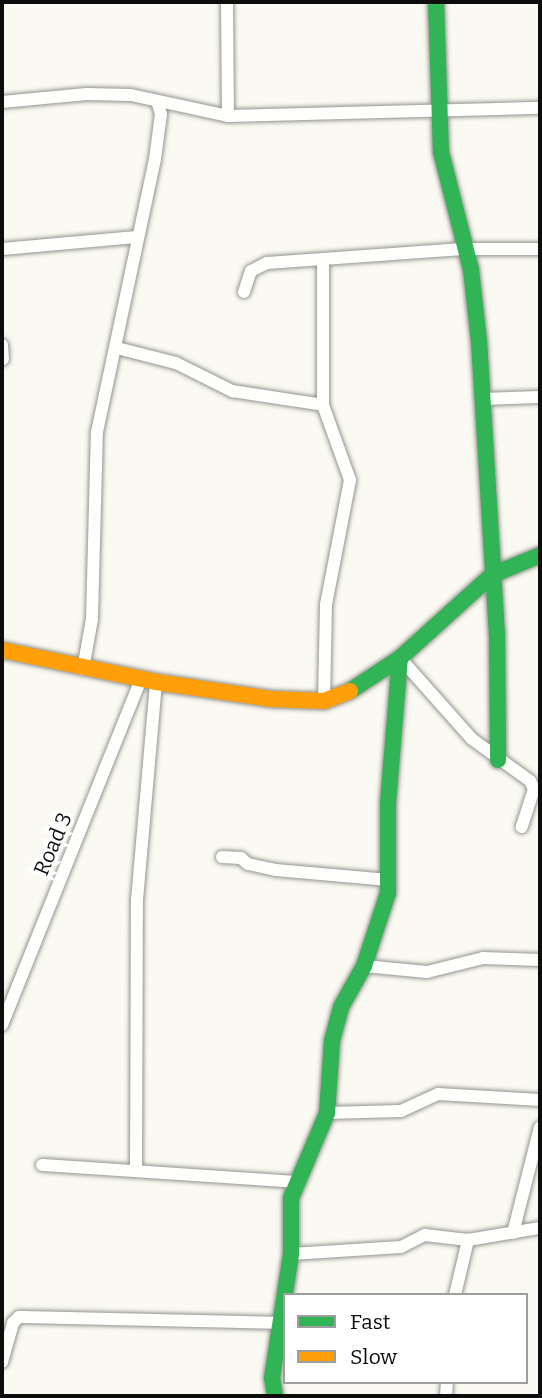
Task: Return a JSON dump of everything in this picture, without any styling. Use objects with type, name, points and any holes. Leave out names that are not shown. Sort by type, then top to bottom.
[{"type":"street","points":[[227,2],[228,116]]},
{"type":"street","points":[[436,2],[441,152],[463,249],[471,270],[492,575],[498,760]]},
{"type":"street","points":[[2,102],[87,94],[131,95],[158,104],[228,116],[540,108]]},
{"type":"street","points":[[83,669],[92,619],[95,442],[117,348],[136,237],[155,159],[161,114],[158,104]]},
{"type":"street","points":[[2,249],[136,237]]},
{"type":"street","points":[[244,292],[249,274],[259,265],[323,262],[354,255],[463,249],[540,249]]},
{"type":"street","points":[[323,262],[323,405],[349,481],[325,616],[324,701]]},
{"type":"street","points":[[2,345],[3,359]]},
{"type":"street","points":[[117,348],[176,363],[232,391],[323,405]]},
{"type":"street","points":[[481,399],[540,397]]},
{"type":"street","points":[[3,654],[271,699],[324,701],[356,689],[400,658],[492,575],[540,555]]},
{"type":"street","points":[[400,658],[472,739],[530,781],[534,789],[522,827]]},
{"type":"street","points":[[284,1293],[291,1254],[291,1198],[327,1113],[335,1026],[352,982],[364,966],[389,880],[388,803],[400,658]]},
{"type":"street","points":[[136,1168],[137,900],[148,680]]},
{"type":"street","name":"Road 3","points":[[2,1025],[148,680]]},
{"type":"street","points":[[222,858],[241,858],[248,864],[276,870],[389,880]]},
{"type":"street","points":[[364,966],[427,972],[483,958],[540,960]]},
{"type":"street","points":[[327,1113],[401,1111],[438,1094],[540,1100]]},
{"type":"street","points":[[513,1233],[540,1127]]},
{"type":"street","points":[[42,1165],[136,1168],[297,1182]]},
{"type":"street","points":[[291,1254],[401,1247],[425,1235],[468,1240],[540,1228]]},
{"type":"street","points":[[455,1293],[468,1240]]},
{"type":"street","points":[[275,1396],[272,1378],[283,1300]]},
{"type":"street","points":[[2,1362],[19,1317],[279,1323]]},
{"type":"traffic: fast","points":[[436,2],[441,152],[471,270],[479,341],[497,633],[498,760]]},
{"type":"traffic: fast","points":[[350,691],[400,658],[492,575],[540,555]]},
{"type":"traffic: fast","points":[[285,1293],[291,1254],[291,1198],[327,1113],[332,1041],[341,1007],[364,966],[388,893],[388,803],[400,658]]},
{"type":"traffic: fast","points":[[275,1396],[272,1378],[283,1306]]},
{"type":"traffic: slow","points":[[2,650],[156,682],[271,699],[324,701],[350,691]]}]
